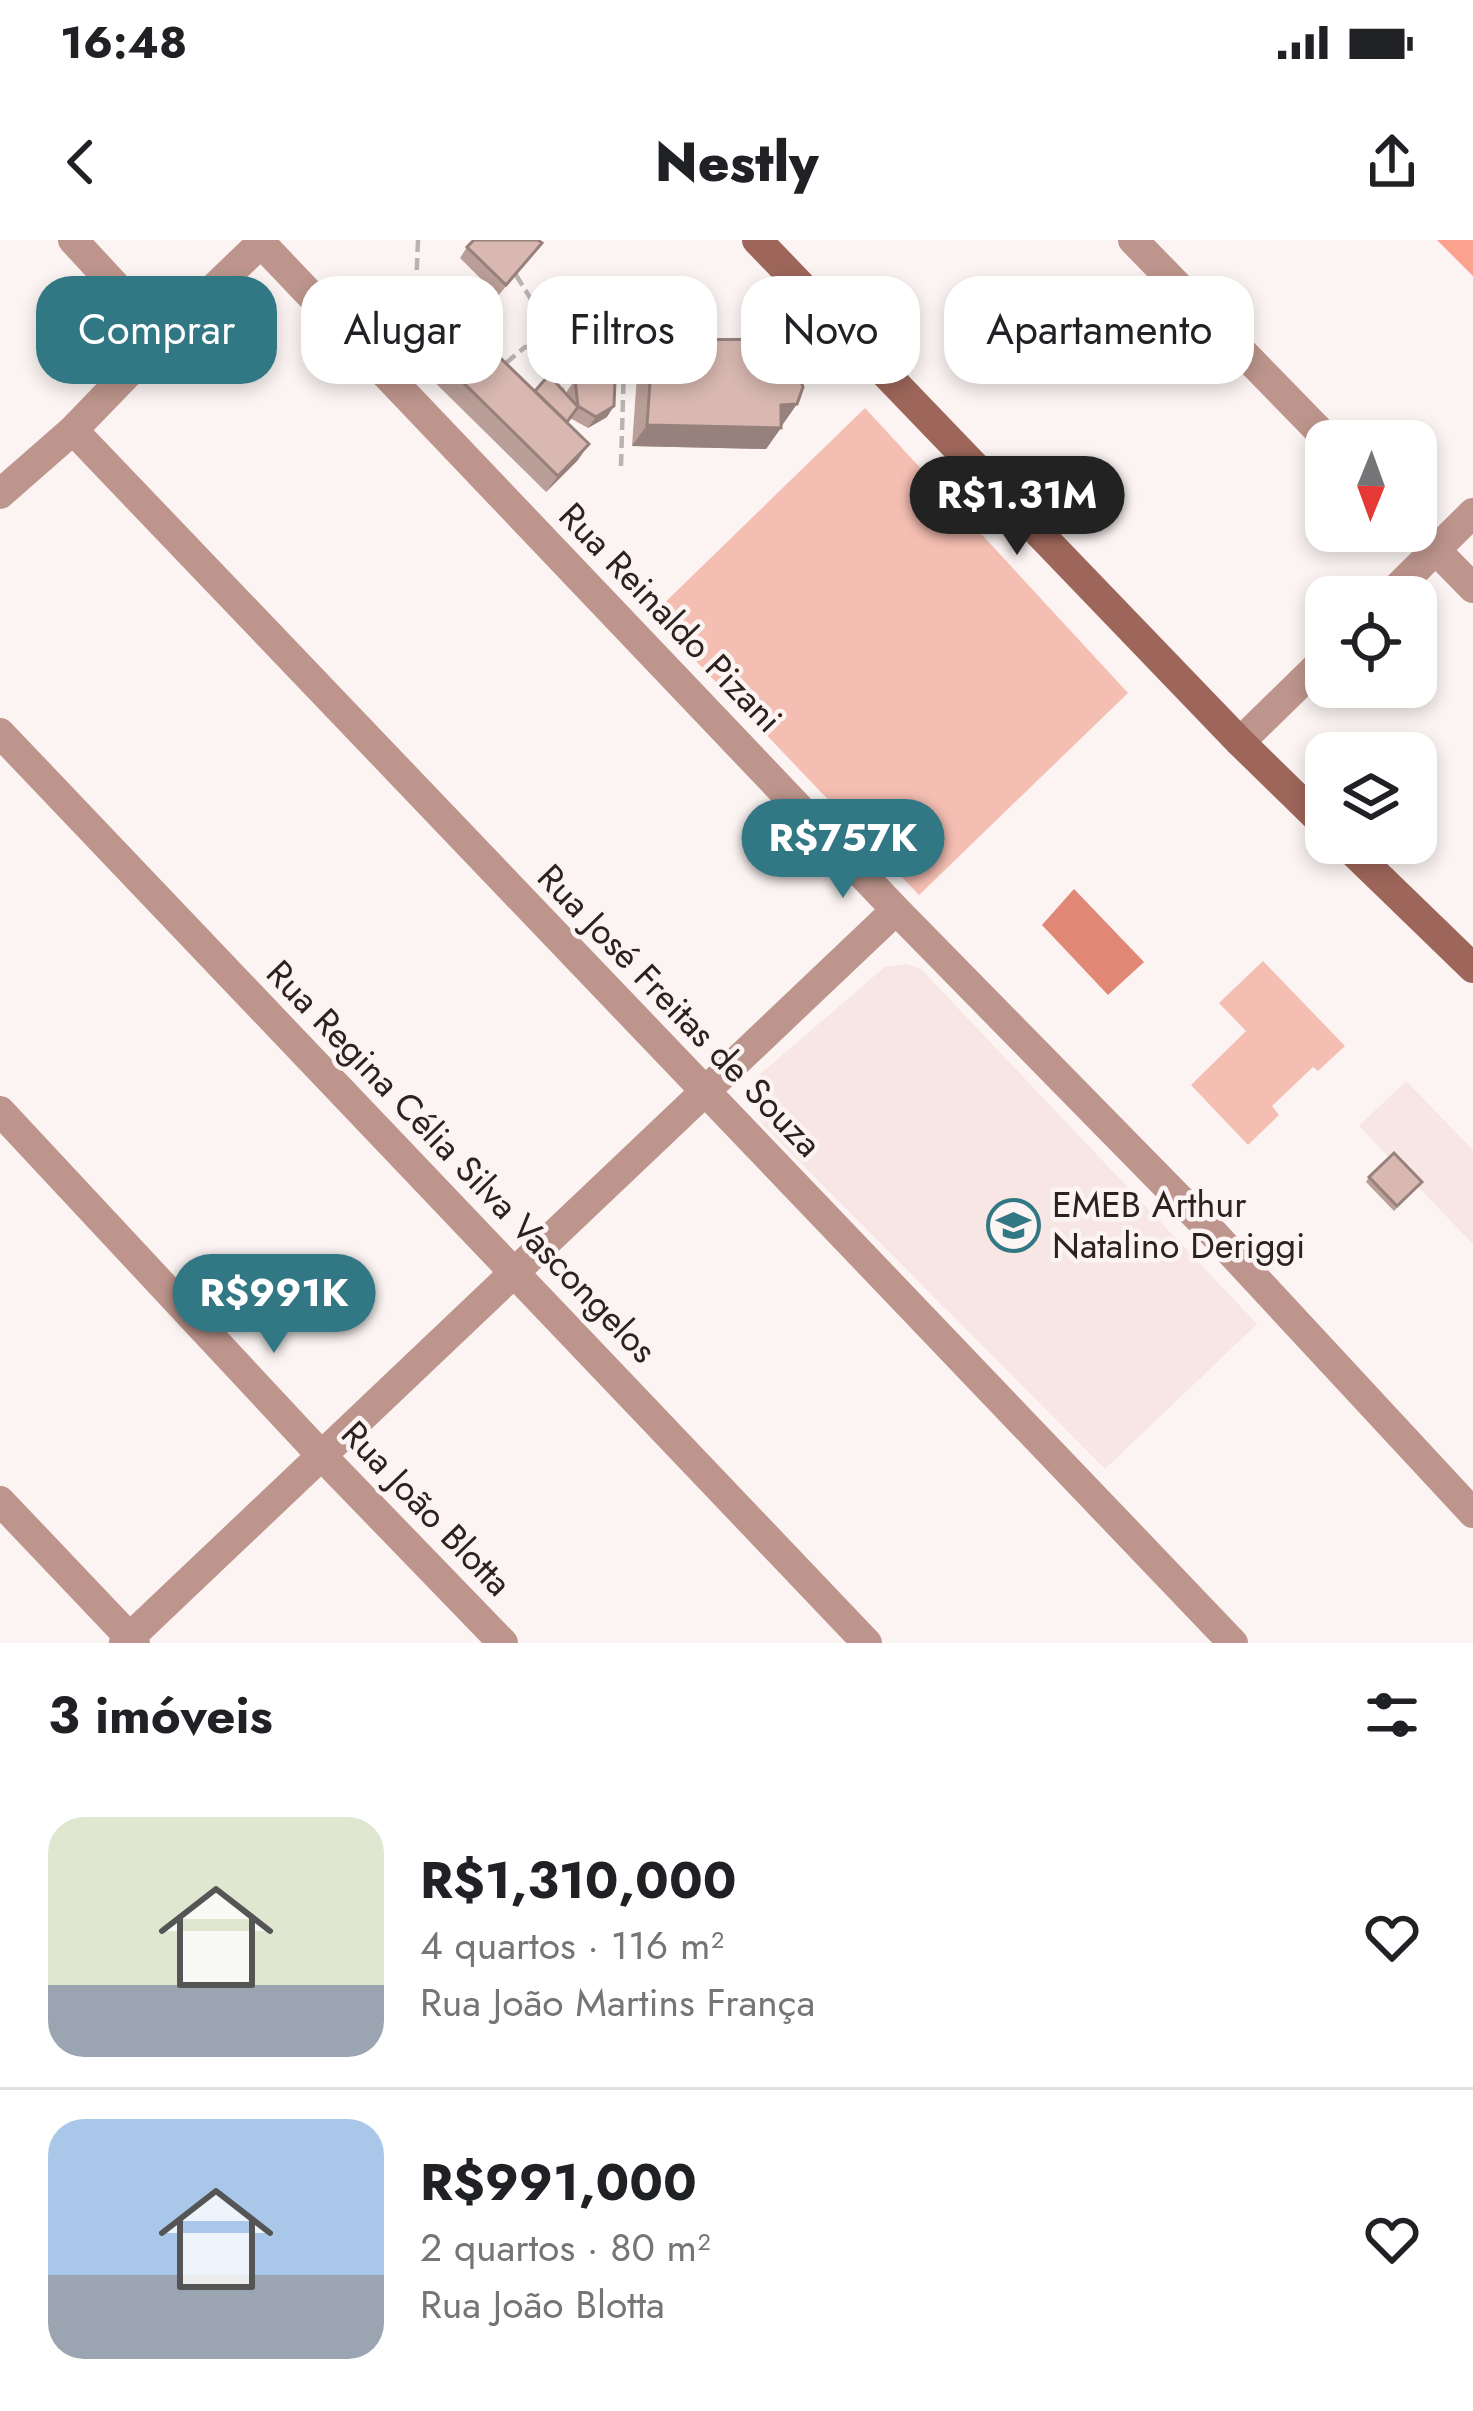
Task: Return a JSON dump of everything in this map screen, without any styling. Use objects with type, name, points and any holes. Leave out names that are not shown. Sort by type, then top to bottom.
[{"type":"main road","points":[[757,240],[1305,805]]},
{"type":"main road","points":[[1366,864],[1473,968]]},
{"type":"street","points":[[73,240],[107,276]]},
{"type":"street","points":[[1133,240],[1309,420]]},
{"type":"street","points":[[226,276],[262,241]]},
{"type":"street","name":"Rua Reinaldo Pizani","points":[[262,241],[896,910],[1213,1233],[1473,1513]]},
{"type":"street","points":[[0,494],[118,384]]},
{"type":"street","name":"Rua José Freitas de Souza","points":[[73,430],[1233,1643]]},
{"type":"street","points":[[1437,534],[1473,514]]},
{"type":"street","points":[[1437,551],[1473,588]]},
{"type":"street","points":[[1240,742],[1305,679]]},
{"type":"street","name":"Rua Regina Célia Silva Vascongelos","points":[[0,733],[867,1643]]},
{"type":"street","points":[[0,1501],[130,1641],[896,910]]},
{"type":"street","name":"Rua João Blotta","points":[[0,1111],[503,1643]]},
{"type":"path","points":[[417,276],[418,240]]},
{"type":"path","points":[[515,274],[527,293]]},
{"type":"path","points":[[506,363],[527,347]]},
{"type":"path","points":[[562,384],[562,393]]},
{"type":"path","points":[[621,466],[624,384]]},
{"type":"shaded area","points":[[1437,240],[1473,240],[1473,276]]},
{"type":"shaded area","points":[[865,408],[1128,693],[919,895],[652,615]]},
{"type":"shaded area","points":[[1074,889],[1144,962],[1108,995],[1042,925]]},
{"type":"shaded area","points":[[1263,961],[1345,1046],[1318,1071],[1313,1067],[1272,1106],[1279,1115],[1248,1145],[1191,1085],[1246,1031],[1219,1003]]},
{"type":"shaded area","name":"EMEB Arthur Natalino Deriggi","points":[[907,964],[922,970],[1257,1324],[1105,1469],[763,1125],[756,1110],[753,1093],[758,1076],[885,967]]},
{"type":"shaded area","points":[[1406,1081],[1473,1150],[1473,1244],[1359,1126]]},
{"type":"building","points":[[474,240],[542,243],[506,285],[503,276],[497,276],[467,247]]},
{"type":"building","points":[[741,339],[741,384],[802,384],[797,404],[781,405],[781,428],[647,425],[650,384],[717,384],[717,340]]},
{"type":"building","points":[[503,360],[589,444],[558,476],[465,384],[503,384]]},
{"type":"building","points":[[541,384],[557,384],[578,407],[567,422],[535,391]]},
{"type":"building","points":[[575,384],[615,384],[614,406],[596,417],[578,406]]},
{"type":"building","points":[[1394,1153],[1422,1182],[1397,1206],[1369,1177]]},
{"type":"place","name":"EMEB Arthur Natalino Deriggi","points":[[1013,1225]]}]
